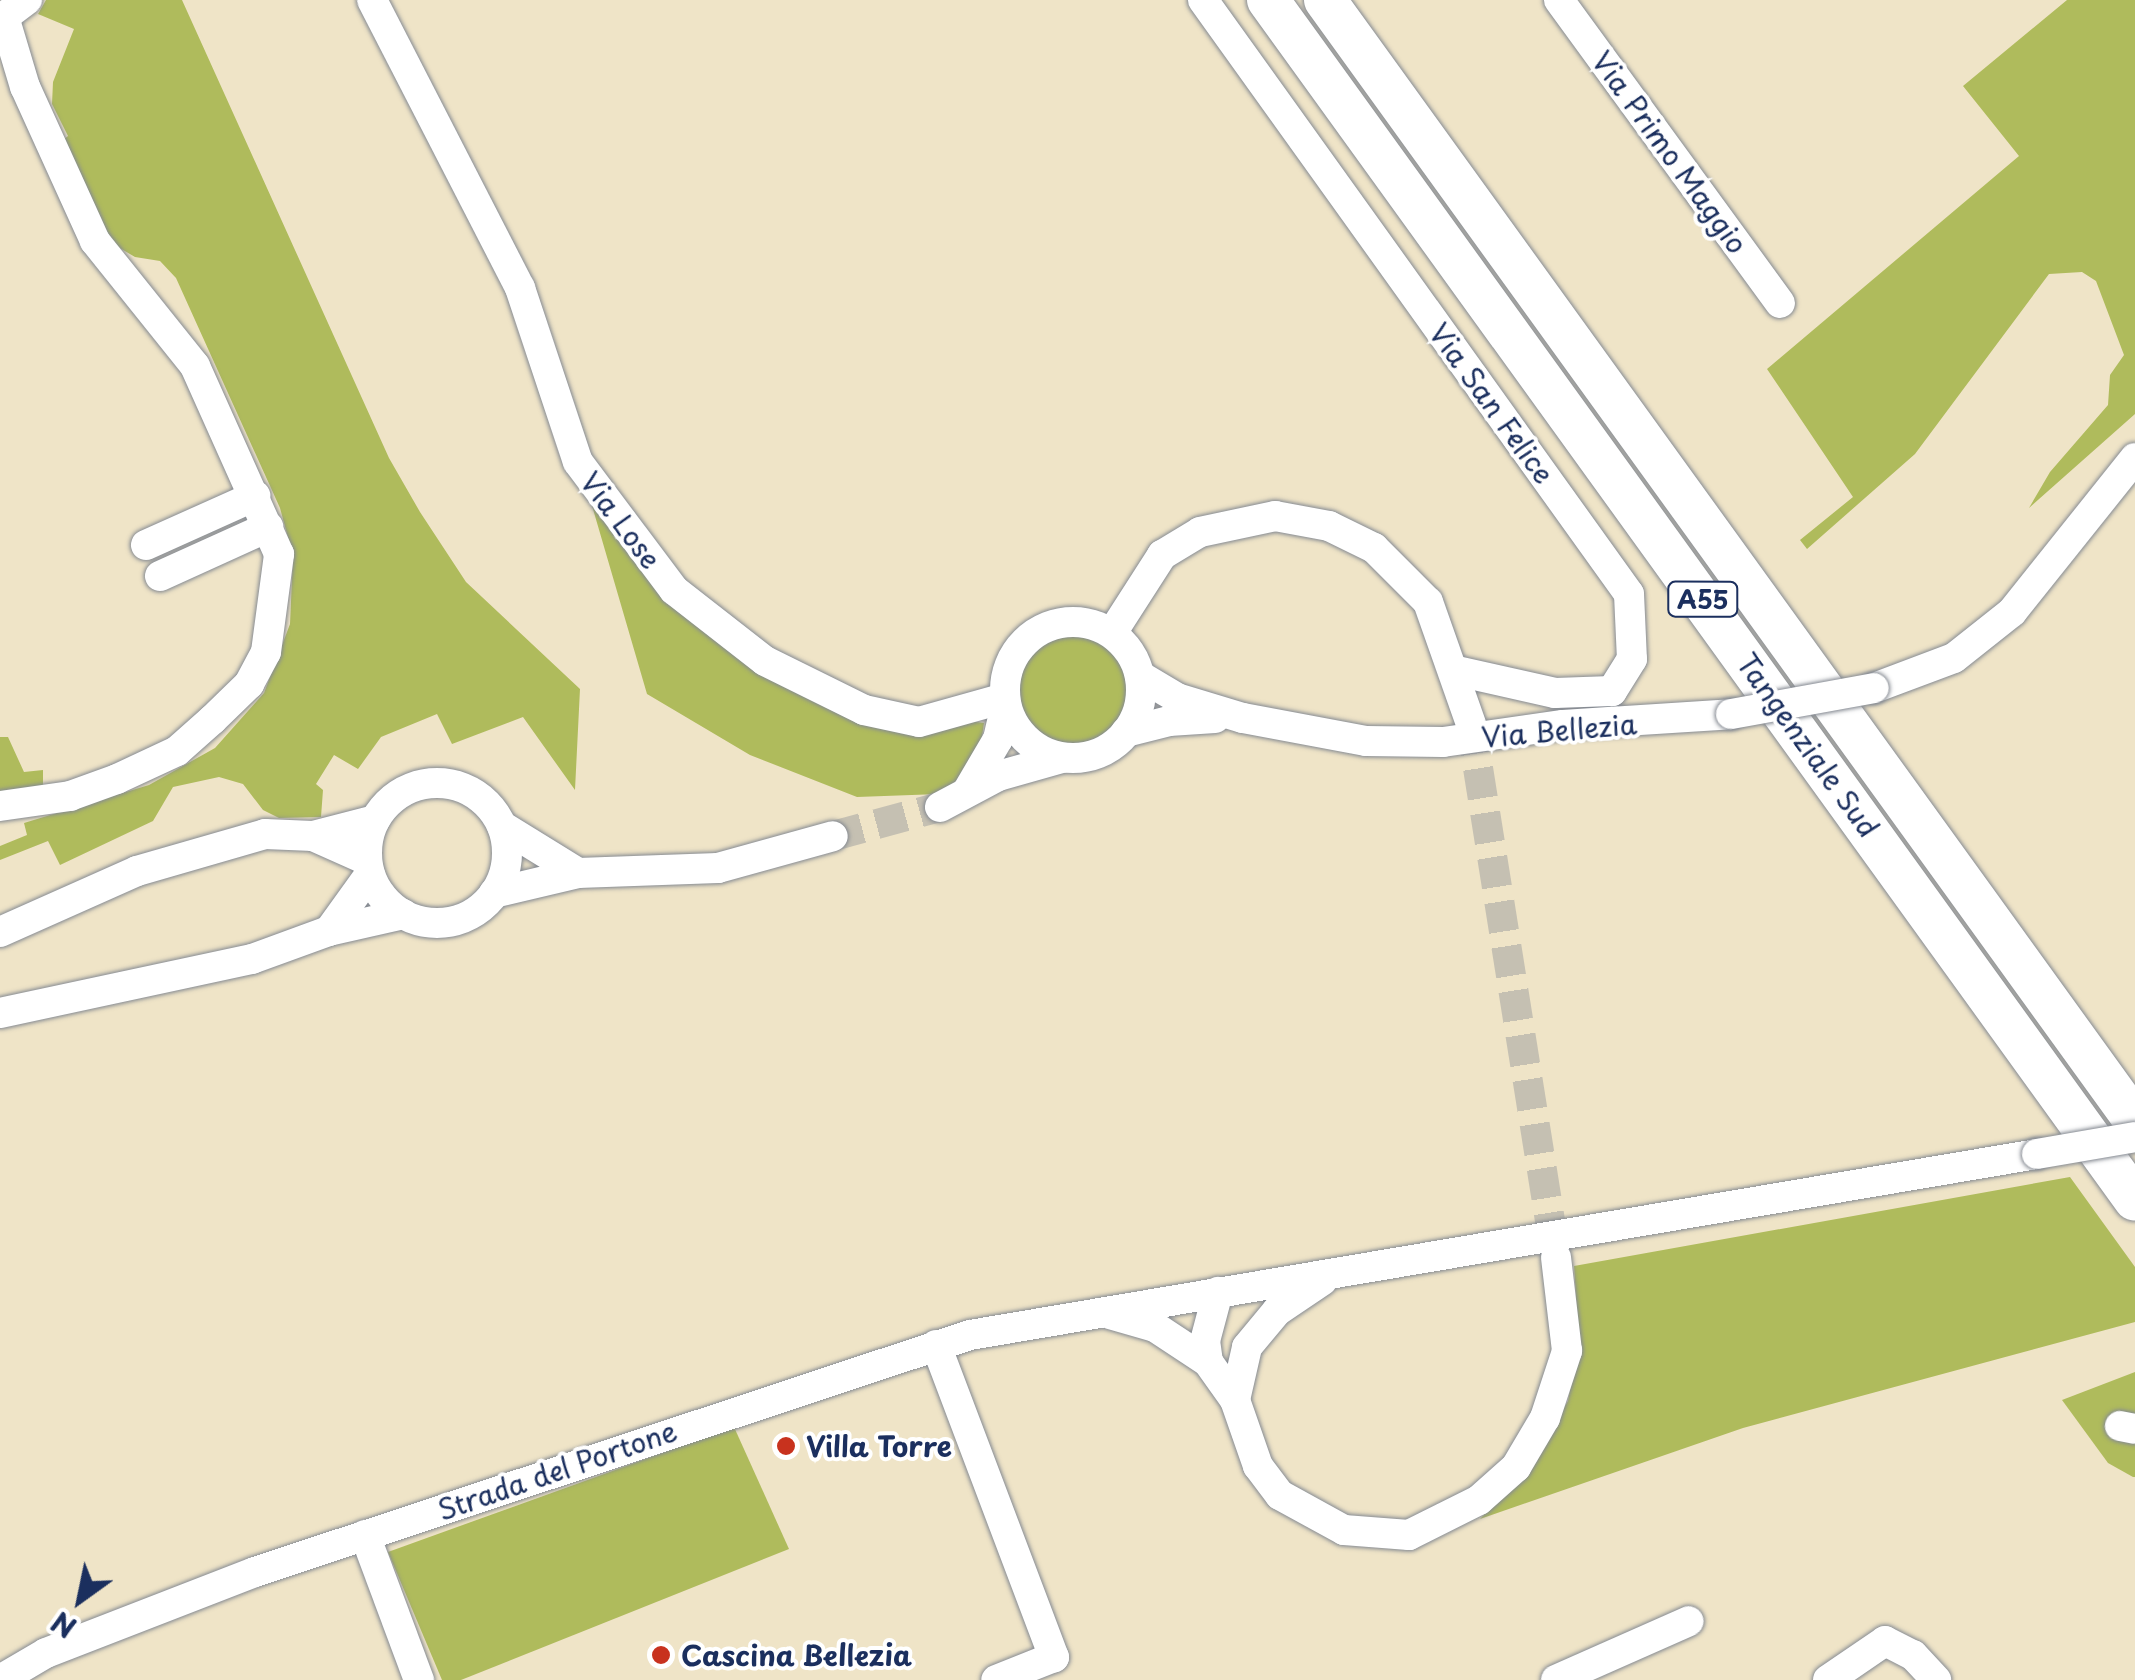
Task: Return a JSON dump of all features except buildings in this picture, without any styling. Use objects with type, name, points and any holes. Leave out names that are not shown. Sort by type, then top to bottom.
[{"type":"highway","name":"Tangenziale Sud","points":[[1268,0],[2135,1200]]},
{"type":"highway","name":"Tangenziale Sud","points":[[1325,0],[2135,1121]]},
{"type":"street","name":"Via Lose","points":[[372,0],[520,288],[578,462],[674,590],[765,661],[864,710],[919,722],[1006,702]]},
{"type":"street","name":"Via San Felice","points":[[1202,0],[1628,594],[1632,659],[1612,691],[1554,692],[1457,671]]},
{"type":"street","name":"Via Primo Maggio","points":[[1559,0],[1780,303]]},
{"type":"street","points":[[0,806],[70,796],[177,750],[249,684],[276,612],[279,554],[196,366],[95,241],[25,86],[11,13]]},
{"type":"street","name":"Via Bellezia","points":[[968,790],[998,739],[1006,702],[1006,677],[1029,637],[1068,621],[1112,633],[1140,676],[1177,698],[1243,718],[1366,741],[1443,742],[1563,725],[1731,714],[1874,688],[1954,658],[2012,612],[2135,458]]},
{"type":"street","points":[[146,545],[255,496]]},
{"type":"street","points":[[1112,633],[1162,555],[1220,523],[1275,516],[1329,526],[1396,566],[1428,602],[1457,671],[1471,724]]},
{"type":"street","points":[[160,576],[268,527]]},
{"type":"street","points":[[1126,732],[1138,712],[1140,676]]},
{"type":"street","points":[[1006,702],[1022,736],[1064,758]]},
{"type":"street","name":"Via Bellezia","points":[[940,807],[1027,764],[1087,757],[1126,732],[1169,720],[1243,718]]},
{"type":"street","points":[[0,932],[137,871],[264,834],[313,836],[375,820],[407,789],[440,784],[472,792],[502,826],[578,873]]},
{"type":"street","points":[[329,931],[369,868],[375,820]]},
{"type":"street","points":[[0,1013],[252,959],[329,931],[404,914],[450,922],[472,914],[494,894],[508,862],[502,826]]},
{"type":"street","points":[[313,836],[369,868],[404,914]]},
{"type":"street","points":[[494,894],[578,873],[718,868],[833,836]]},
{"type":"street","name":"Strada del Portone","points":[[0,1680],[46,1653],[148,1610],[750,1405],[936,1346],[1102,1312],[2135,1137]]},
{"type":"street","points":[[1102,1312],[1155,1327],[1208,1362],[1235,1400],[1258,1466],[1280,1495],[1308,1515],[1379,1536],[1438,1526],[1516,1467],[1545,1418],[1567,1351],[1556,1258]]},
{"type":"street","points":[[1235,1400],[1246,1347],[1276,1312],[1334,1272]]},
{"type":"street","points":[[1218,1292],[1246,1347]]},
{"type":"street","points":[[1208,1362],[1205,1341],[1218,1292]]},
{"type":"street","points":[[936,1346],[1054,1657],[996,1680]]},
{"type":"street","points":[[365,1534],[419,1680]]},
{"type":"street","points":[[1556,1680],[1689,1621]]},
{"type":"street","points":[[1828,1680],[1885,1640],[1913,1656],[1936,1680]]},
{"type":"green space","points":[[46,0],[182,0],[389,458],[420,512],[466,582],[580,689],[575,790],[523,717],[452,744],[437,714],[381,737],[358,769],[334,755],[316,784],[323,790],[321,817],[279,818],[263,810],[243,784],[219,777],[173,787],[153,821],[60,865],[48,841],[0,860],[0,846],[27,835],[24,823],[149,785],[215,748],[264,693],[290,624],[293,556],[280,508],[176,278],[160,261],[135,257],[113,244],[98,224],[63,140],[68,136],[52,104],[53,82],[74,29],[38,14]]},
{"type":"green space","points":[[2067,0],[2135,0],[2135,414],[2029,508],[2050,472],[2108,405],[2110,375],[2124,355],[2096,281],[2082,272],[2049,274],[1915,454],[1807,549],[1800,540],[1853,497],[1767,369],[2019,156],[1963,86]]},
{"type":"green space","points":[[588,492],[627,546],[823,702],[984,723],[977,772],[939,794],[857,797],[750,755],[647,694]]},
{"type":"green space","points":[[1073,622],[1099,627],[1121,642],[1136,664],[1141,690],[1136,716],[1121,738],[1099,753],[1073,758],[1047,753],[1025,738],[1010,716],[1005,690],[1010,664],[1025,642],[1047,627]]},
{"type":"green space","points":[[0,737],[8,737],[24,772],[43,770],[43,788],[0,793]]},
{"type":"green space","points":[[2070,1177],[2135,1267],[2135,1322],[1743,1428],[1480,1519],[1529,1468],[1568,1401],[1579,1342],[1574,1266]]},
{"type":"green space","points":[[2135,1372],[2133,1477],[2108,1463],[2062,1400]]},
{"type":"green space","points":[[734,1427],[789,1549],[461,1680],[442,1680],[388,1552]]},
{"type":"tunnel","points":[[1471,724],[1556,1258]]},
{"type":"tunnel","points":[[833,836],[940,807]]},
{"type":"place","name":"Villa Torre","points":[[786,1446]]},
{"type":"place","name":"Cascina Bellezia","points":[[661,1655]]}]
